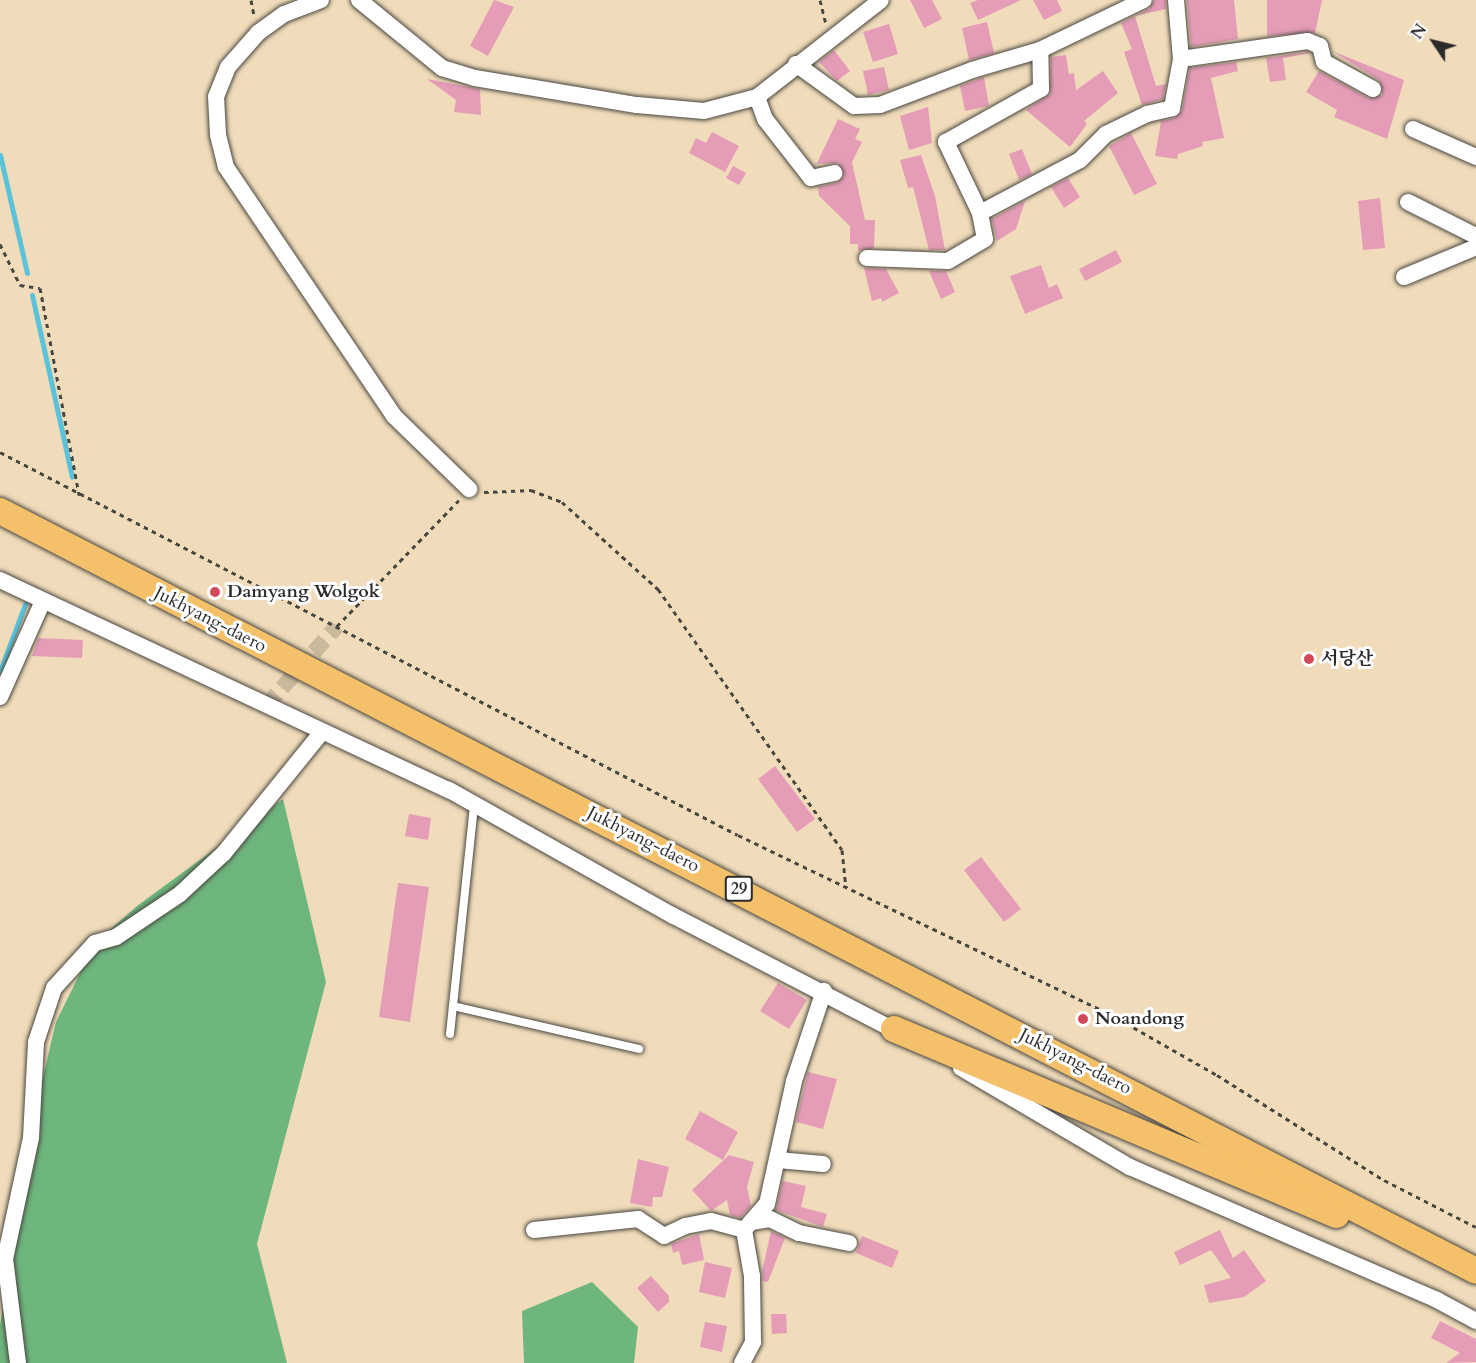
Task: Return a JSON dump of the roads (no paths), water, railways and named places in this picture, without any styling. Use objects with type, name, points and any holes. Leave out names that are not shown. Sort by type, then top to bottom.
[{"type":"main road","name":"Jukhyang-daero","points":[[0,511],[1476,1271]]},
{"type":"main road","points":[[894,1029],[1126,1129],[1476,1271]]},
{"type":"street","points":[[321,0],[276,20],[258,33],[228,67],[216,96],[218,135],[226,168],[394,416],[469,489]]},
{"type":"street","points":[[359,0],[442,68],[475,78],[637,105],[704,111],[757,97],[796,64],[831,43],[881,0]]},
{"type":"street","points":[[796,64],[854,106],[880,105],[972,70],[1040,50],[1144,0]]},
{"type":"street","points":[[980,213],[1080,160],[1106,134],[1147,114],[1172,108],[1181,59],[1176,0]]},
{"type":"street","points":[[1181,59],[1308,41],[1320,46],[1324,62],[1373,89]]},
{"type":"street","points":[[867,258],[948,261],[985,240],[980,213],[946,142],[1041,89],[1040,50]]},
{"type":"street","points":[[757,97],[765,119],[811,178],[834,173]]},
{"type":"street","points":[[1413,129],[1476,157]]},
{"type":"street","points":[[1408,202],[1476,236]]},
{"type":"street","points":[[1404,277],[1476,247]]},
{"type":"street","points":[[0,580],[474,804],[672,915],[824,990],[1130,1167],[1437,1300],[1476,1321]]},
{"type":"street","points":[[0,697],[43,601]]},
{"type":"street","points":[[18,1363],[5,1259],[32,1138],[36,1042],[54,988],[95,943],[117,937],[171,900],[224,853],[322,732]]},
{"type":"street","points":[[742,1363],[753,1342],[752,1276],[747,1226],[767,1204],[794,1081],[824,990]]},
{"type":"street","points":[[778,1160],[823,1164]]},
{"type":"street","points":[[534,1230],[638,1219],[664,1236],[686,1226],[711,1221],[747,1226],[770,1219],[799,1233],[849,1243]]},
{"type":"lane","points":[[450,1034],[474,804]]},
{"type":"lane","points":[[453,1006],[639,1049]]},
{"type":"waterway","points":[[0,155],[27,273]]},
{"type":"waterway","points":[[32,295],[72,477]]},
{"type":"waterway","points":[[0,671],[25,604]]},
{"type":"tunnel","points":[[266,706],[337,626]]},
{"type":"place","name":"Damyang Wolgok","points":[[215,592]]},
{"type":"place","name":"서당산","points":[[1309,659]]},
{"type":"place","name":"Noandong","points":[[1083,1019]]}]
